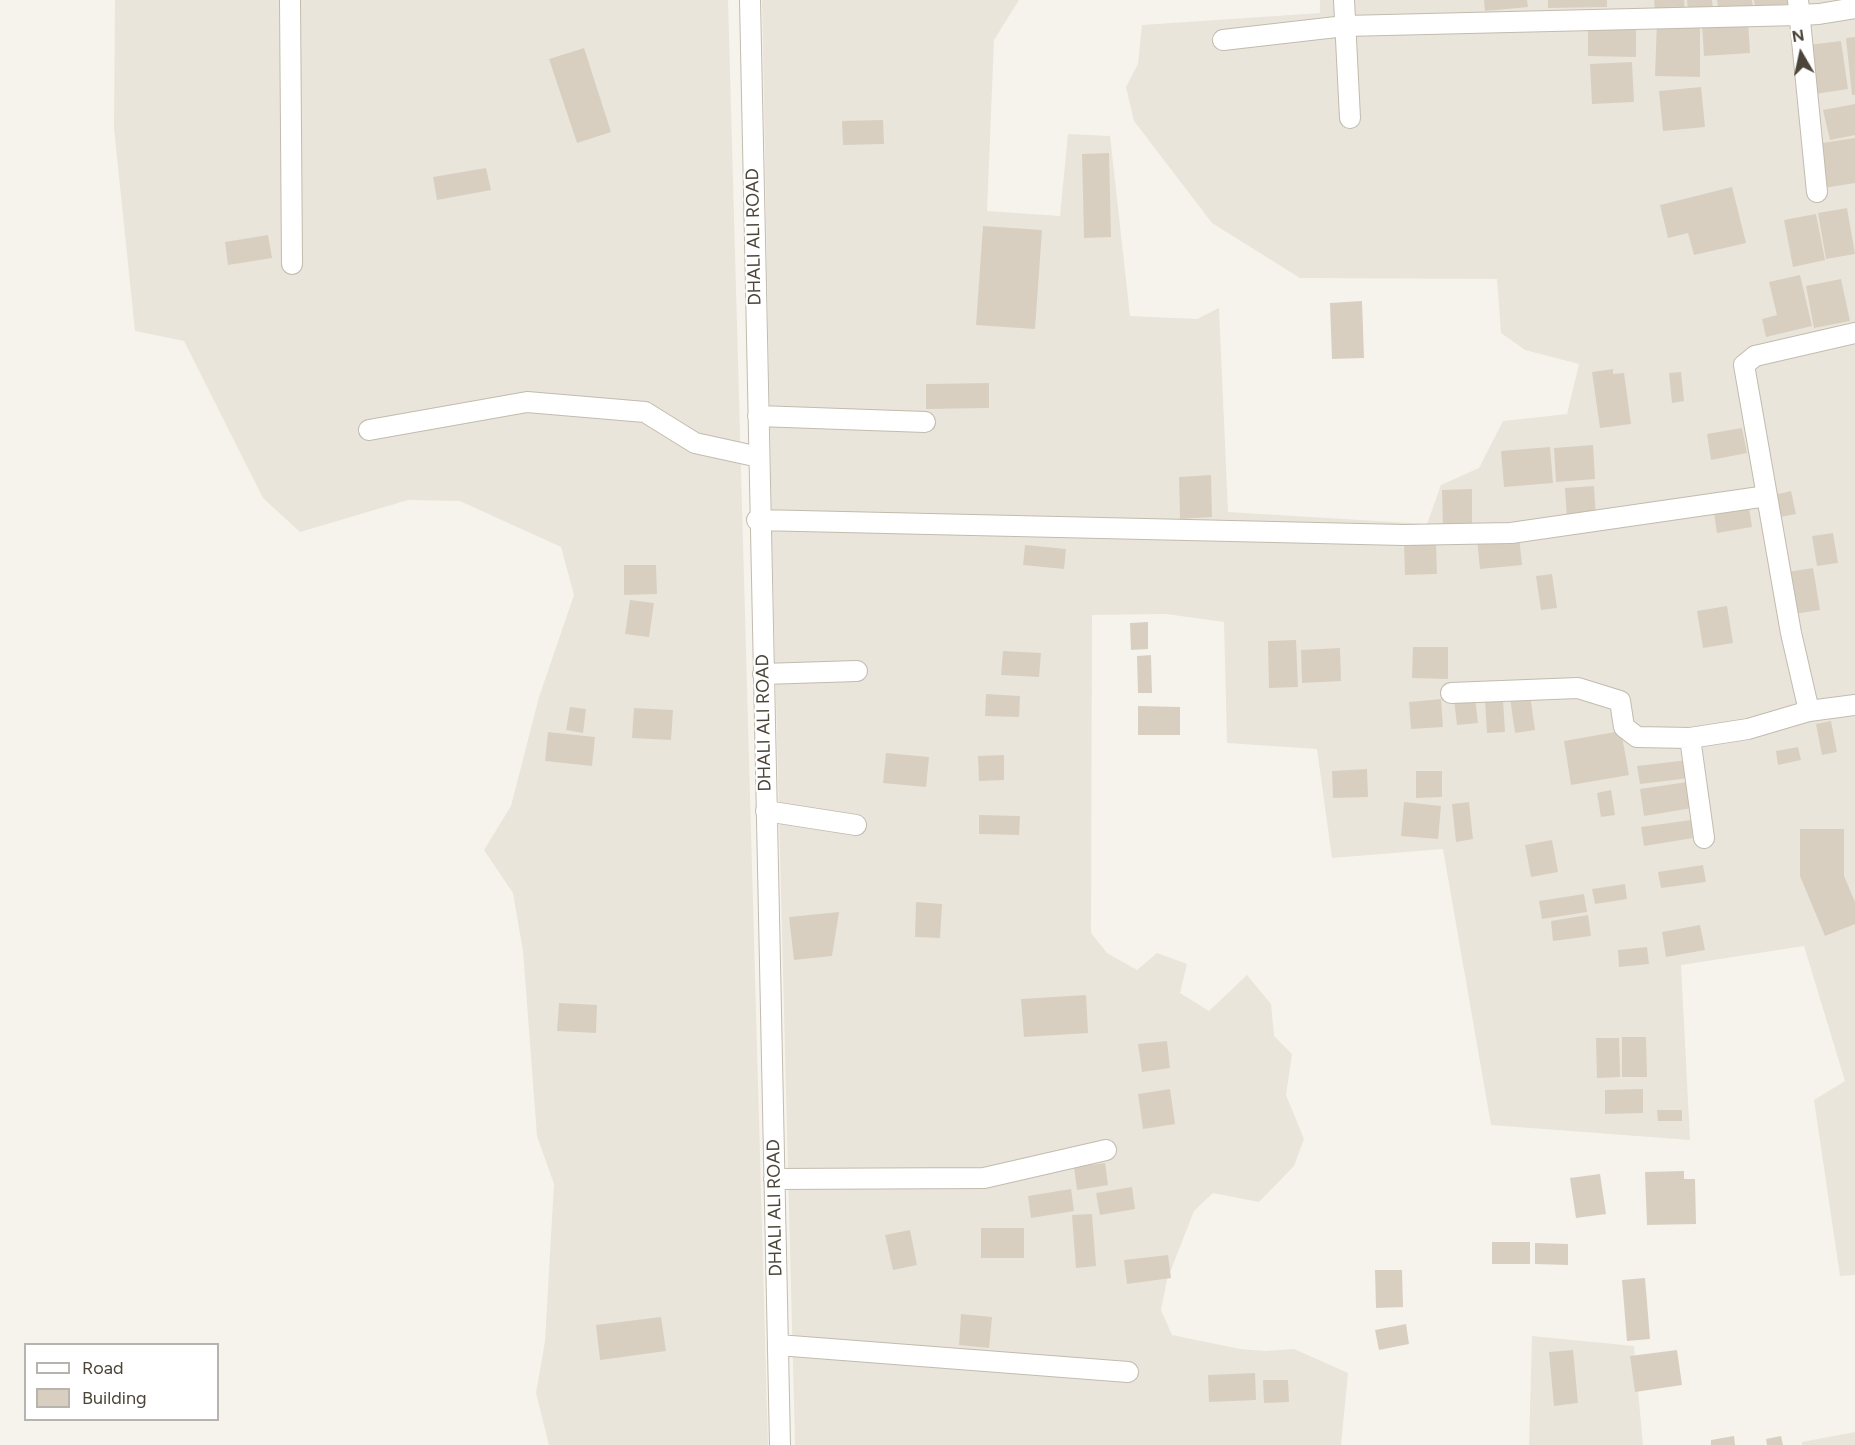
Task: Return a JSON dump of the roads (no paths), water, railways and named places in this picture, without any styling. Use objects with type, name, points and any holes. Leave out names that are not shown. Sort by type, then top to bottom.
[{"type":"street","points":[[290,0],[292,264]]},
{"type":"street","name":"DHALI ALI ROAD","points":[[750,0],[759,457],[758,520],[780,1445]]},
{"type":"street","points":[[1344,0],[1350,118]]},
{"type":"street","points":[[1798,8],[1817,192]]},
{"type":"street","points":[[1223,40],[1346,26],[1798,8],[1819,14],[1855,8]]},
{"type":"street","points":[[1809,711],[1791,633],[1744,365],[1755,356],[1855,333]]},
{"type":"street","points":[[369,430],[527,402],[645,412],[695,443],[759,457]]},
{"type":"street","points":[[758,416],[925,422]]},
{"type":"street","points":[[758,520],[1403,535],[1511,533],[1767,496]]},
{"type":"street","points":[[763,674],[857,671]]},
{"type":"street","points":[[1451,693],[1578,688],[1620,701],[1624,728],[1637,737],[1690,738],[1748,729],[1809,711],[1855,705]]},
{"type":"street","points":[[1690,738],[1704,838]]},
{"type":"street","points":[[766,811],[855,825]]},
{"type":"street","points":[[774,1179],[984,1178],[1106,1150]]},
{"type":"street","points":[[777,1345],[1128,1372]]}]
